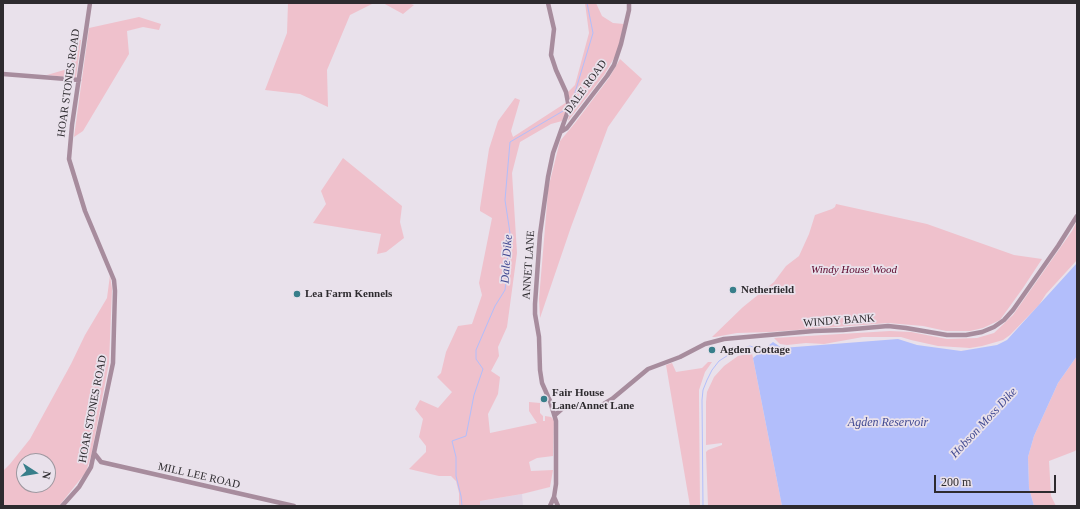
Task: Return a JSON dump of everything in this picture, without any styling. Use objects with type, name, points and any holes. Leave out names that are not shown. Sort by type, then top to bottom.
[{"type":"street","name":"HOAR STONES ROAD","points":[[62,506],[79,487],[91,467],[113,363],[114,280],[85,211],[69,159],[70,142],[90,3]]},
{"type":"street","name":"ANNET LANE","points":[[548,3],[554,29],[551,55],[566,92],[569,108],[554,153],[546,190],[540,234],[535,304],[542,383],[555,415],[557,460],[554,497]]},
{"type":"street","name":"DALE ROAD","points":[[562,131],[567,128],[614,65],[621,44],[628,15],[629,3]]},
{"type":"street","points":[[3,74],[79,80]]},
{"type":"street","name":"WINDY BANK","points":[[551,403],[563,408],[593,407],[602,405],[612,399],[648,369],[680,357],[705,344],[724,339],[888,326],[947,335],[966,335],[982,332],[994,327],[1004,320],[1013,310],[1077,216]]},
{"type":"street","points":[[555,415],[563,408]]},
{"type":"street","points":[[91,467],[101,462],[94,453]]},
{"type":"street","name":"MILL LEE ROAD","points":[[101,462],[294,506]]},
{"type":"street","points":[[550,506],[554,497]]},
{"type":"street","points":[[554,497],[558,506]]},
{"type":"shaded area","points":[[522,494],[523,506],[480,506],[480,501]]},
{"type":"green space","points":[[288,3],[374,3],[350,15],[327,70],[328,107],[300,94],[265,90],[287,33]]},
{"type":"green space","points":[[383,3],[408,3],[414,5],[403,14]]},
{"type":"green space","points":[[585,3],[596,3],[602,16],[613,23],[624,24],[617,53],[604,75],[568,121],[571,106],[568,92],[575,85],[589,33]]},
{"type":"green space","points":[[139,17],[161,24],[159,30],[143,27],[127,31],[129,54],[83,131],[74,137],[89,28]]},
{"type":"green space","points":[[74,40],[81,40],[76,78],[47,75],[71,68]]},
{"type":"green space","points":[[620,59],[642,79],[608,127],[571,227],[540,318],[539,299],[548,189],[560,141],[609,78]]},
{"type":"green space","points":[[515,98],[520,100],[511,131],[513,137],[567,102],[568,108],[562,121],[551,124],[520,142],[512,173],[517,253],[507,327],[498,347],[499,356],[491,371],[500,377],[498,394],[488,414],[490,433],[537,423],[529,411],[529,402],[540,403],[540,413],[543,416],[543,421],[545,421],[545,416],[551,417],[554,420],[553,456],[537,458],[529,462],[531,471],[553,470],[550,487],[522,494],[480,501],[480,506],[459,506],[459,493],[456,481],[451,476],[439,476],[409,469],[426,452],[426,446],[419,437],[423,419],[415,409],[420,400],[438,408],[452,392],[437,377],[441,373],[446,352],[458,326],[472,324],[482,295],[479,283],[492,218],[480,211],[489,149],[498,121]]},
{"type":"green space","points":[[343,158],[402,206],[400,222],[404,238],[386,252],[377,254],[381,234],[313,223],[326,204],[321,191]]},
{"type":"green space","name":"Windy House Wood","points":[[836,204],[927,224],[1014,255],[1042,259],[1000,320],[983,328],[970,331],[946,331],[923,326],[888,323],[737,333],[712,337],[743,307],[774,282],[786,266],[799,256],[809,234],[815,215],[832,209]]},
{"type":"green space","points":[[1077,221],[1077,260],[1046,294],[1039,305],[1010,335],[1003,340],[970,348],[938,346],[901,337],[863,337],[824,344],[806,343],[787,345],[780,344],[774,338],[890,331],[911,332],[947,339],[977,338],[994,333],[1013,315],[1072,231]]},
{"type":"green space","points":[[110,275],[112,289],[109,363],[91,456],[86,472],[59,506],[3,506],[3,471],[16,456],[16,493],[56,493],[56,453],[19,453],[30,439],[85,335],[107,298]]},
{"type":"green space","points":[[752,353],[782,506],[708,506],[706,452],[722,445],[722,443],[706,445],[707,392],[714,377],[724,366],[738,356]]},
{"type":"green space","points":[[1077,356],[1077,449],[1049,461],[1051,496],[1056,506],[1034,506],[1029,488],[1028,457],[1034,436],[1058,383]]},
{"type":"green space","points":[[708,362],[712,362],[705,372],[699,390],[700,506],[690,506],[666,365],[672,363],[676,372],[702,368]]},
{"type":"water","name":"Agden Reservoir","points":[[1077,263],[1077,356],[1058,383],[1034,436],[1028,457],[1029,488],[1034,506],[782,506],[753,358],[773,342],[782,348],[898,339],[917,345],[961,351],[997,345],[1007,340]]},
{"type":"waterway","name":"Dale Dike","points":[[570,103],[573,99],[593,33],[587,3]]},
{"type":"waterway","name":"Dale Dike","points":[[462,506],[456,476],[456,457],[452,441],[466,436],[474,395],[483,369],[476,359],[476,350],[495,306],[505,290],[508,266],[507,251],[510,233],[505,200],[510,142],[563,111],[567,107]]},
{"type":"waterway","points":[[703,506],[703,390],[712,370],[719,361],[736,350],[750,346],[764,351]]},
{"type":"place","name":"Netherfield","points":[[733,290]]},
{"type":"place","name":"Lea Farm Kennels","points":[[297,294]]},
{"type":"place","name":"Agden Cottage","points":[[712,350]]},
{"type":"place","name":"Fair House Lane/Annet Lane","points":[[544,399]]},
{"type":"water label","name":"Hobson Moss Dike","points":[[984,423]]}]
